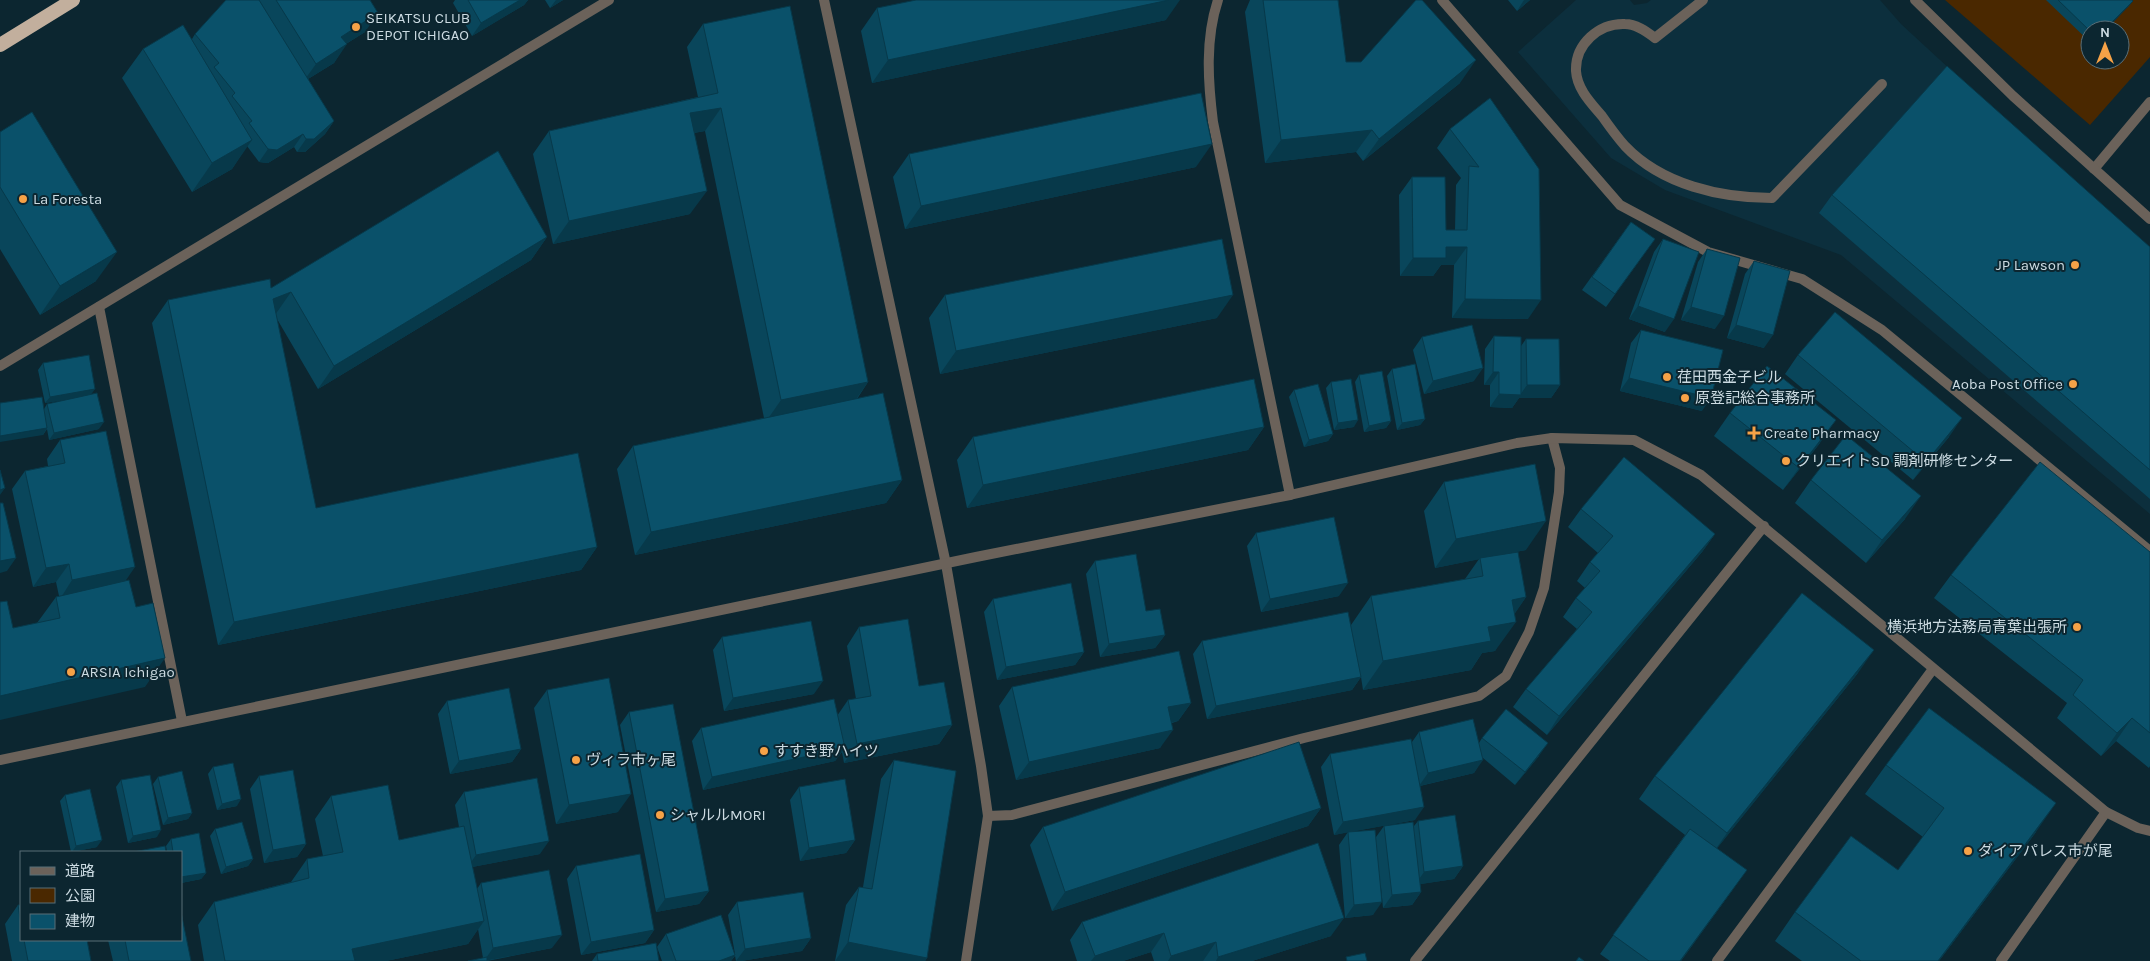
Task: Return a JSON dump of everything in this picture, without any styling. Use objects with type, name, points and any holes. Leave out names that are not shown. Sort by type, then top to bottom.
[{"type":"highway","points":[[0,44],[74,0]]},
{"type":"street","points":[[0,366],[609,0]]},
{"type":"street","points":[[824,0],[946,564],[988,816],[966,961]]},
{"type":"street","points":[[1218,0],[1214,13],[1208,77],[1213,122],[1290,495]]},
{"type":"street","points":[[1442,0],[1620,205],[1708,252],[1802,279],[1882,330],[2150,551]]},
{"type":"street","points":[[1702,0],[1655,38],[1643,29],[1626,23],[1609,25],[1594,32],[1584,43],[1578,56],[1576,70],[1579,83],[1586,96],[1626,147],[1652,167],[1676,181],[1744,198],[1772,198],[1882,84]]},
{"type":"street","points":[[1915,0],[2012,96],[2150,219]]},
{"type":"street","points":[[2094,168],[2150,102]]},
{"type":"street","points":[[98,307],[182,721]]},
{"type":"street","points":[[988,816],[1012,815],[1304,738],[1479,696],[1506,676],[1529,632],[1544,588],[1559,492],[1560,468],[1552,438]]},
{"type":"street","points":[[0,760],[946,564],[1290,495],[1517,443],[1552,438],[1634,440],[1701,475],[2106,812],[2138,828],[2150,831]]},
{"type":"street","points":[[1415,961],[1764,526]]},
{"type":"street","points":[[1717,961],[1934,669]]},
{"type":"street","points":[[2000,961],[2106,812]]},
{"type":"shaded area","name":"Aoba Post Office","points":[[1576,0],[1630,0],[1634,5],[1647,3],[1651,0],[1880,0],[1901,24],[2150,254],[2150,514],[1841,255],[1665,190],[1611,158],[1518,52]]},
{"type":"green space","points":[[1945,0],[2150,0],[2150,57],[2090,125]]},
{"type":"building","points":[[226,0],[259,0],[334,121],[314,139],[306,139],[303,134],[277,150],[268,149],[249,123],[252,121],[232,96],[235,93],[214,67],[219,63],[195,34]]},
{"type":"building","points":[[276,0],[370,0],[378,13],[341,37],[347,44],[316,64]]},
{"type":"building","points":[[468,0],[520,0],[481,23]]},
{"type":"building","points":[[916,0],[1169,0],[888,60],[877,8]]},
{"type":"building","points":[[1263,0],[1338,0],[1346,62],[1361,62],[1416,0],[1422,0],[1476,60],[1379,139],[1372,130],[1281,140]]},
{"type":"building","points":[[2058,0],[2133,1],[2114,20],[2080,21]]},
{"type":"building","points":[[790,6],[868,382],[781,400],[721,108],[690,113],[707,191],[569,221],[549,131],[718,93],[703,24]]},
{"type":"building","points":[[183,25],[252,140],[212,163],[143,49]]},
{"type":"building","points":[[1947,66],[2150,247],[2150,470],[1832,195]]},
{"type":"building","points":[[1201,93],[1212,144],[921,206],[909,154]]},
{"type":"building","points":[[1490,98],[1539,169],[1541,300],[1465,299],[1467,247],[1446,247],[1446,258],[1413,258],[1412,177],[1445,177],[1446,230],[1467,230],[1469,166],[1479,167],[1450,129]]},
{"type":"building","points":[[32,112],[117,252],[60,286],[0,187],[0,132]]},
{"type":"building","points":[[498,151],[547,237],[334,366],[291,292],[273,299],[316,508],[578,453],[597,547],[234,622],[168,300],[270,279],[271,288]]},
{"type":"building","points":[[1631,222],[1655,239],[1615,294],[1592,277]]},
{"type":"building","points":[[1222,239],[1233,295],[956,351],[945,295]]},
{"type":"building","points":[[1663,239],[1699,252],[1674,319],[1638,306]]},
{"type":"building","points":[[1707,249],[1740,258],[1724,316],[1691,307]]},
{"type":"building","points":[[1754,261],[1790,271],[1773,335],[1736,325]]},
{"type":"building","points":[[1835,312],[1962,418],[1926,462],[1798,355]]},
{"type":"building","points":[[1472,325],[1483,368],[1433,381],[1422,337]]},
{"type":"building","name":"荏田西金子ビル","points":[[1641,330],[1723,350],[1711,398],[1629,378]]},
{"type":"building","points":[[1494,336],[1521,337],[1521,395],[1499,394],[1499,372],[1493,372]]},
{"type":"building","points":[[1526,339],[1559,339],[1560,385],[1527,385]]},
{"type":"building","points":[[89,355],[95,389],[50,397],[43,363]]},
{"type":"building","points":[[1415,364],[1425,419],[1402,423],[1392,369]]},
{"type":"building","points":[[1767,366],[1836,420],[1799,468],[1730,413]]},
{"type":"building","points":[[1382,371],[1391,421],[1369,426],[1359,375]]},
{"type":"building","points":[[1254,379],[1264,427],[983,485],[973,437]]},
{"type":"building","points":[[1351,379],[1358,420],[1338,423],[1331,382]]},
{"type":"building","points":[[1318,384],[1333,434],[1309,440],[1294,390]]},
{"type":"building","points":[[97,393],[104,422],[54,433],[47,404]]},
{"type":"building","points":[[883,393],[902,480],[651,532],[633,446]]},
{"type":"building","points":[[42,397],[47,428],[0,436],[0,403]]},
{"type":"building","points":[[106,431],[135,567],[72,580],[69,564],[46,568],[25,471],[65,463],[60,440]]},
{"type":"building","points":[[1846,435],[1921,496],[1882,540],[1811,480]]},
{"type":"building","points":[[1624,457],[1715,534],[1559,716],[1526,689],[1592,612],[1576,598],[1600,571],[1590,562],[1613,536],[1581,509]]},
{"type":"building","points":[[2040,462],[2150,552],[2150,733],[2132,718],[2117,733],[2073,695],[2083,680],[1951,575]]},
{"type":"building","points":[[1535,464],[1546,521],[1456,539],[1444,482]]},
{"type":"building","points":[[0,470],[5,488],[0,490]]},
{"type":"building","points":[[0,503],[3,503],[16,558],[0,561]]},
{"type":"building","points":[[1334,517],[1348,583],[1270,599],[1256,533]]},
{"type":"building","points":[[1518,552],[1526,597],[1512,600],[1516,622],[1488,627],[1491,641],[1383,661],[1371,596],[1483,576],[1480,558]]},
{"type":"building","points":[[1136,554],[1146,611],[1160,609],[1165,635],[1109,644],[1095,561]]},
{"type":"building","points":[[129,580],[136,607],[153,603],[165,658],[0,696],[0,602],[7,601],[13,628],[60,618],[56,597]]},
{"type":"building","points":[[1071,583],[1084,652],[1006,667],[993,599]]},
{"type":"building","points":[[1802,593],[1874,650],[1727,833],[1655,776]]},
{"type":"building","points":[[1348,612],[1361,677],[1216,706],[1202,641]]},
{"type":"building","points":[[908,619],[919,686],[944,682],[952,725],[857,744],[848,700],[871,696],[859,627]]},
{"type":"building","points":[[811,621],[823,681],[733,698],[722,637]]},
{"type":"building","points":[[1179,651],[1191,703],[1168,707],[1173,730],[1029,762],[1012,687]]},
{"type":"building","name":"ヴィラ市ヶ尾","points":[[609,678],[631,794],[569,805],[547,690]]},
{"type":"building","points":[[509,688],[521,749],[459,761],[447,701]]},
{"type":"building","name":"すすき野ハイツ","points":[[834,699],[845,748],[712,777],[701,728]]},
{"type":"building","name":"シャルルMORI","points":[[673,704],[709,891],[665,899],[629,712]]},
{"type":"building","name":"ダイアパレス市が尾","points":[[1929,708],[2056,803],[1938,961],[1861,961],[1795,912],[1851,836],[1898,870],[1944,808],[1886,765]]},
{"type":"building","points":[[1506,709],[1548,743],[1525,772],[1482,738]]},
{"type":"building","points":[[1473,719],[1483,760],[1428,773],[1419,732]]},
{"type":"building","points":[[1411,739],[1424,807],[1343,822],[1330,754]]},
{"type":"building","points":[[1299,742],[1321,808],[1065,892],[1043,827]]},
{"type":"building","points":[[894,760],[956,771],[927,958],[848,942],[859,887],[872,889]]},
{"type":"building","points":[[233,763],[241,799],[222,804],[213,767]]},
{"type":"building","points":[[293,770],[306,844],[273,850],[259,776]]},
{"type":"building","points":[[182,771],[192,813],[168,818],[158,777]]},
{"type":"building","points":[[150,775],[161,830],[133,836],[121,780]]},
{"type":"building","points":[[537,778],[549,841],[476,855],[464,792]]},
{"type":"building","points":[[845,779],[855,840],[809,848],[799,787]]},
{"type":"building","points":[[388,785],[399,840],[464,826],[484,921],[352,949],[355,961],[225,961],[214,902],[309,878],[307,859],[343,852],[331,796]]},
{"type":"building","points":[[90,789],[102,840],[76,846],[65,795]]},
{"type":"building","points":[[1455,815],[1463,866],[1424,872],[1418,821]]},
{"type":"building","points":[[242,822],[253,859],[226,867],[215,829]]},
{"type":"building","points":[[1413,822],[1421,892],[1392,895],[1384,826]]},
{"type":"building","points":[[1690,829],[1747,870],[1680,961],[1649,961],[1613,935]]},
{"type":"building","points":[[1375,830],[1382,902],[1354,905],[1348,832]]},
{"type":"building","points":[[199,833],[206,873],[182,877],[182,851],[173,851],[171,839]]},
{"type":"building","points":[[1318,843],[1344,918],[1218,957],[1216,942],[1171,956],[1164,933],[1095,956],[1082,922]]},
{"type":"building","points":[[165,846],[166,851],[138,851]]},
{"type":"building","points":[[640,854],[654,930],[591,942],[576,866]]},
{"type":"building","points":[[549,870],[562,935],[493,948],[481,883]]},
{"type":"building","points":[[803,892],[811,938],[745,949],[737,902]]},
{"type":"building","points":[[721,915],[735,955],[719,961],[676,961],[666,934]]},
{"type":"building","points":[[182,917],[191,961],[129,961],[125,941],[182,941]]},
{"type":"building","points":[[24,941],[87,941],[91,961],[28,961]]},
{"type":"building","points":[[656,943],[659,961],[598,961],[597,954]]},
{"type":"building","points":[[1365,953],[1367,961],[1347,961],[1346,957]]},
{"type":"building","points":[[487,957],[487,961],[468,961]]},
{"type":"building","points":[[1579,957],[1584,961],[1576,961]]},
{"type":"place","name":"SEIKATSU CLUB DEPOT ICHIGAO","points":[[356,27]]},
{"type":"place","name":"La Foresta","points":[[23,199]]},
{"type":"place","name":"JP Lawson","points":[[2075,265]]},
{"type":"place","name":"荏田西金子ビル","points":[[1667,377]]},
{"type":"place","name":"Aoba Post Office","points":[[2073,384]]},
{"type":"place","name":"原登記総合事務所","points":[[1685,398]]},
{"type":"place","name":"Create Pharmacy","points":[[1754,433]]},
{"type":"place","name":"クリエイトSD 調剤研修センター","points":[[1786,461]]},
{"type":"place","name":"横浜地方法務局青葉出張所","points":[[2077,627]]},
{"type":"place","name":"ARSIA Ichigao","points":[[71,672]]},
{"type":"place","name":"すすき野ハイツ","points":[[764,751]]},
{"type":"place","name":"ヴィラ市ヶ尾","points":[[576,760]]},
{"type":"place","name":"シャルルMORI","points":[[660,815]]},
{"type":"place","name":"ダイアパレス市が尾","points":[[1968,851]]}]
